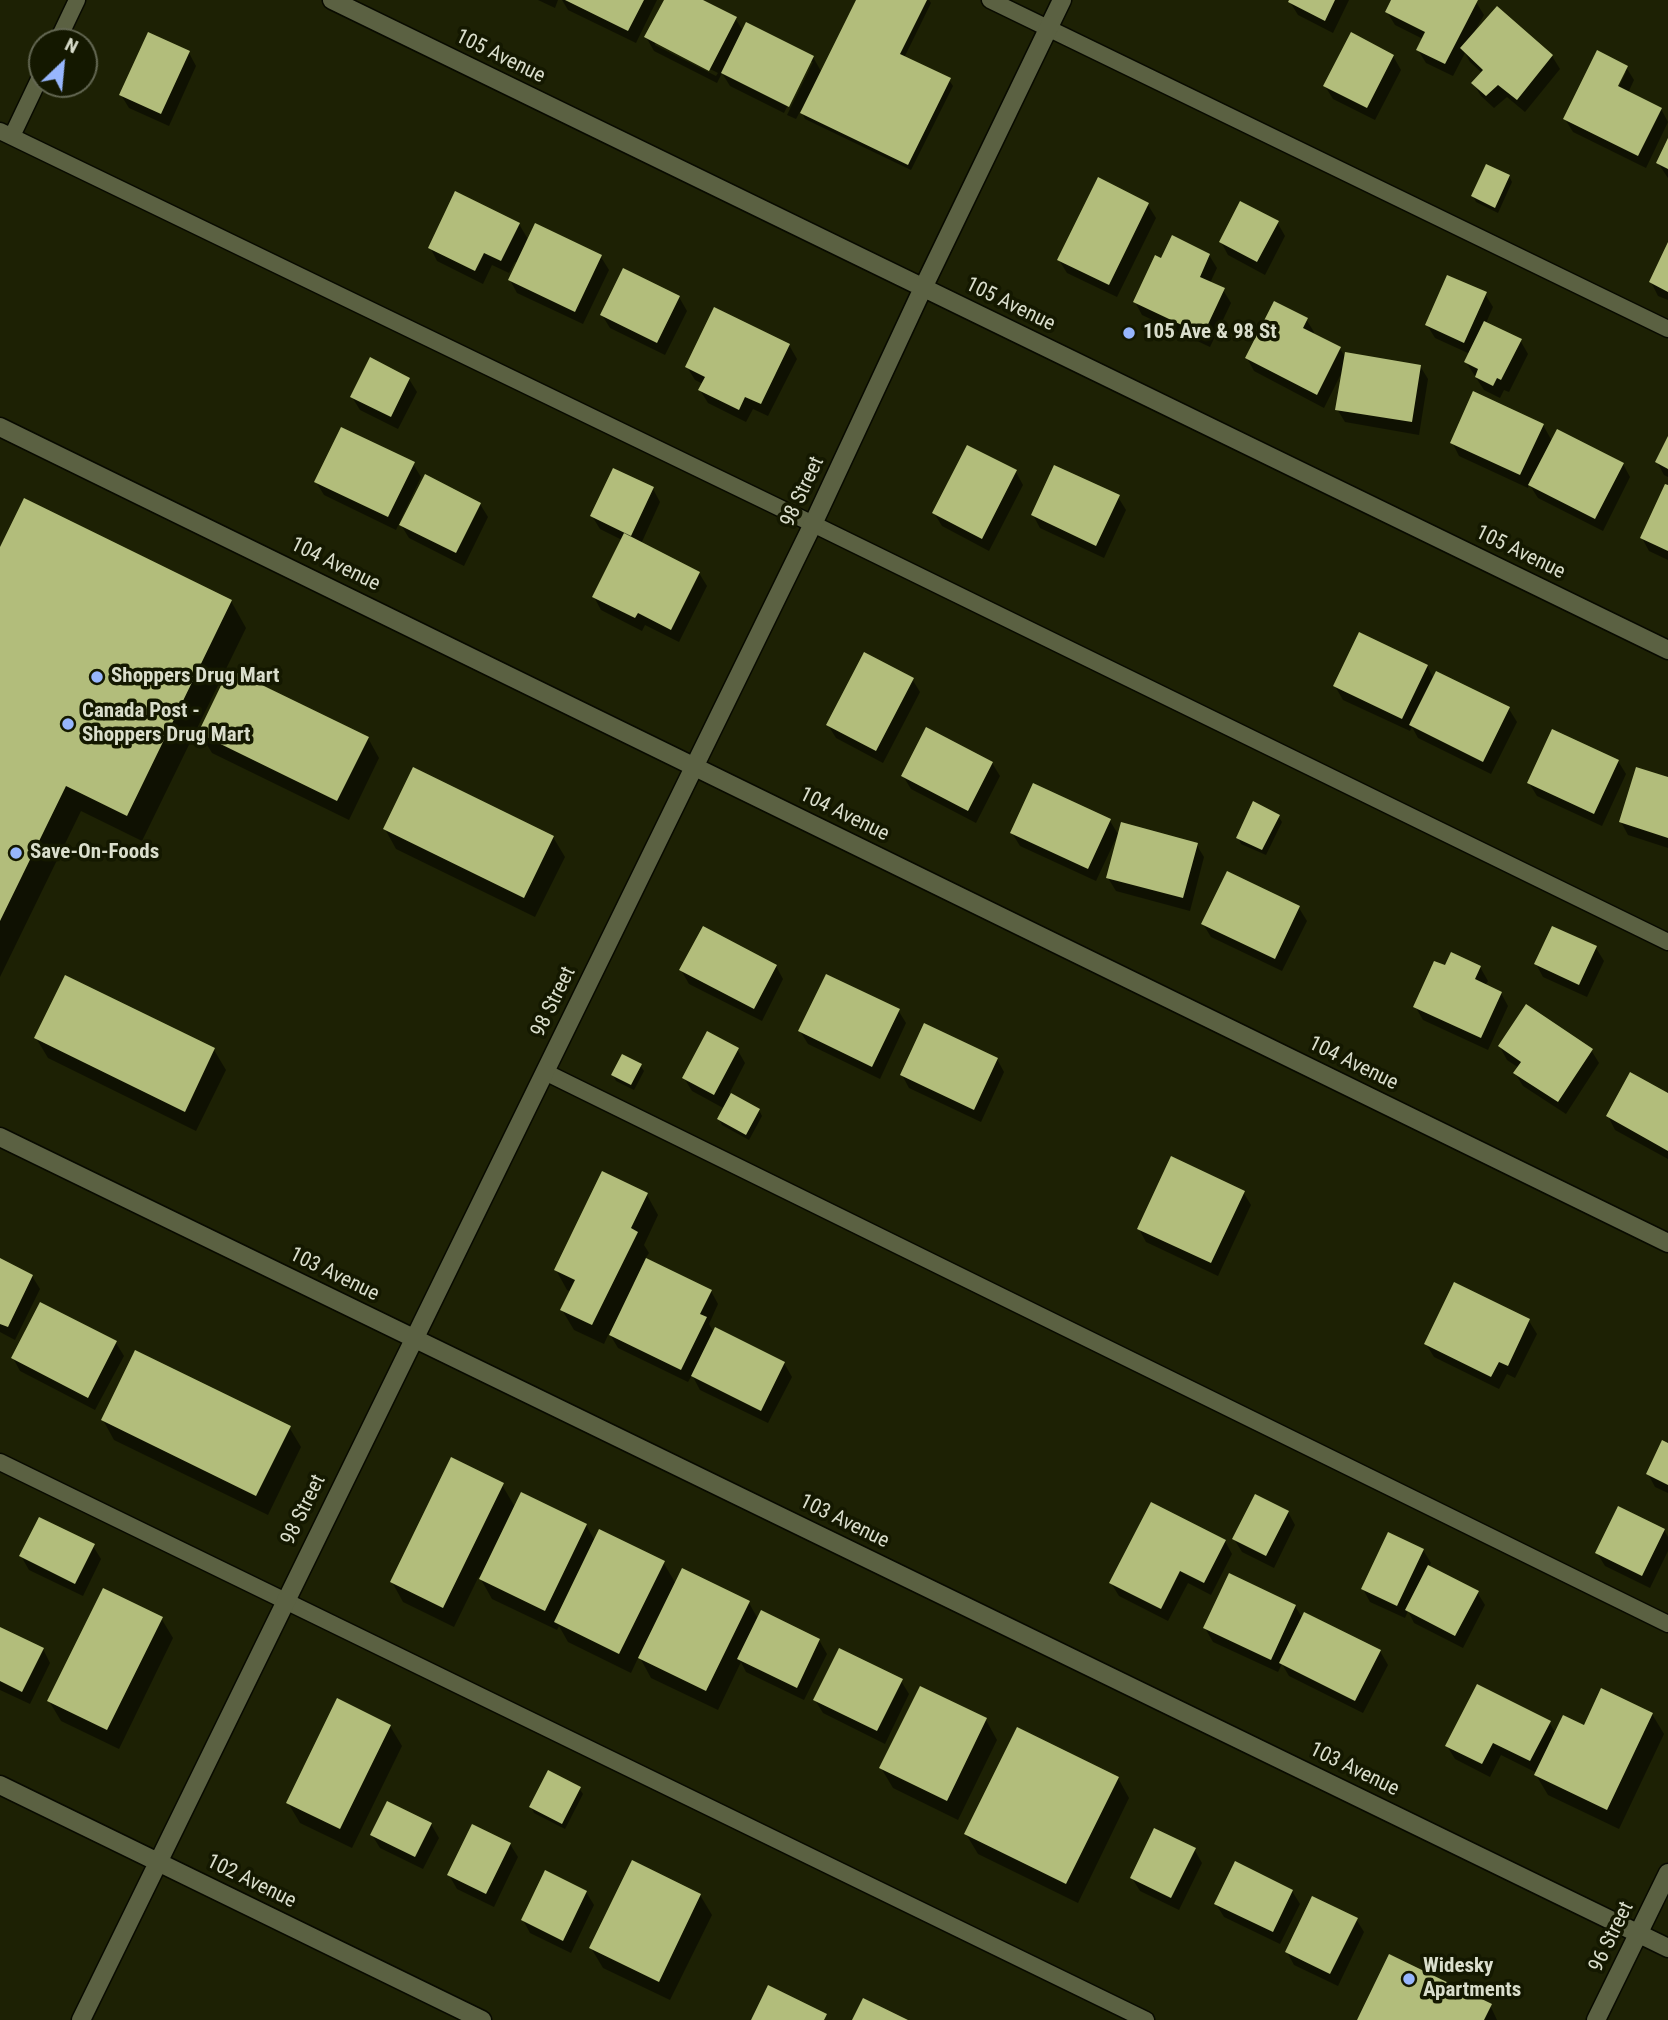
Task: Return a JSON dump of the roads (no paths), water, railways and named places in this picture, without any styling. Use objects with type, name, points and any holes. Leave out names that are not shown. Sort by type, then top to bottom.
[{"type":"street","name":"105 Avenue","points":[[332,0],[1668,650]]},
{"type":"street","name":"98 Street","points":[[81,2020],[813,524],[1062,0]]},
{"type":"street","name":"104 Avenue","points":[[0,426],[1668,1243]]},
{"type":"street","name":"103 Avenue","points":[[0,1137],[1668,1948]]},
{"type":"street","name":"102 Avenue","points":[[0,1785],[482,2020]]},
{"type":"street","name":"96 Street","points":[[1596,2020],[1668,1873]]},
{"type":"lane","points":[[64,28],[77,0]]},
{"type":"lane","points":[[990,0],[1668,328]]},
{"type":"lane","points":[[28,97],[6,134],[813,524],[1668,943]]},
{"type":"lane","points":[[545,1072],[1668,1624]]},
{"type":"lane","points":[[0,1462],[1146,2020]]},
{"type":"place","name":"105 Ave & 98 St","points":[[1129,333]]},
{"type":"place","name":"Shoppers Drug Mart","points":[[97,677]]},
{"type":"place","name":"Canada Post - Shoppers Drug Mart","points":[[68,724]]},
{"type":"place","name":"Save-On-Foods","points":[[16,853]]},
{"type":"place","name":"Widesky Apartments","points":[[1409,1979]]}]
